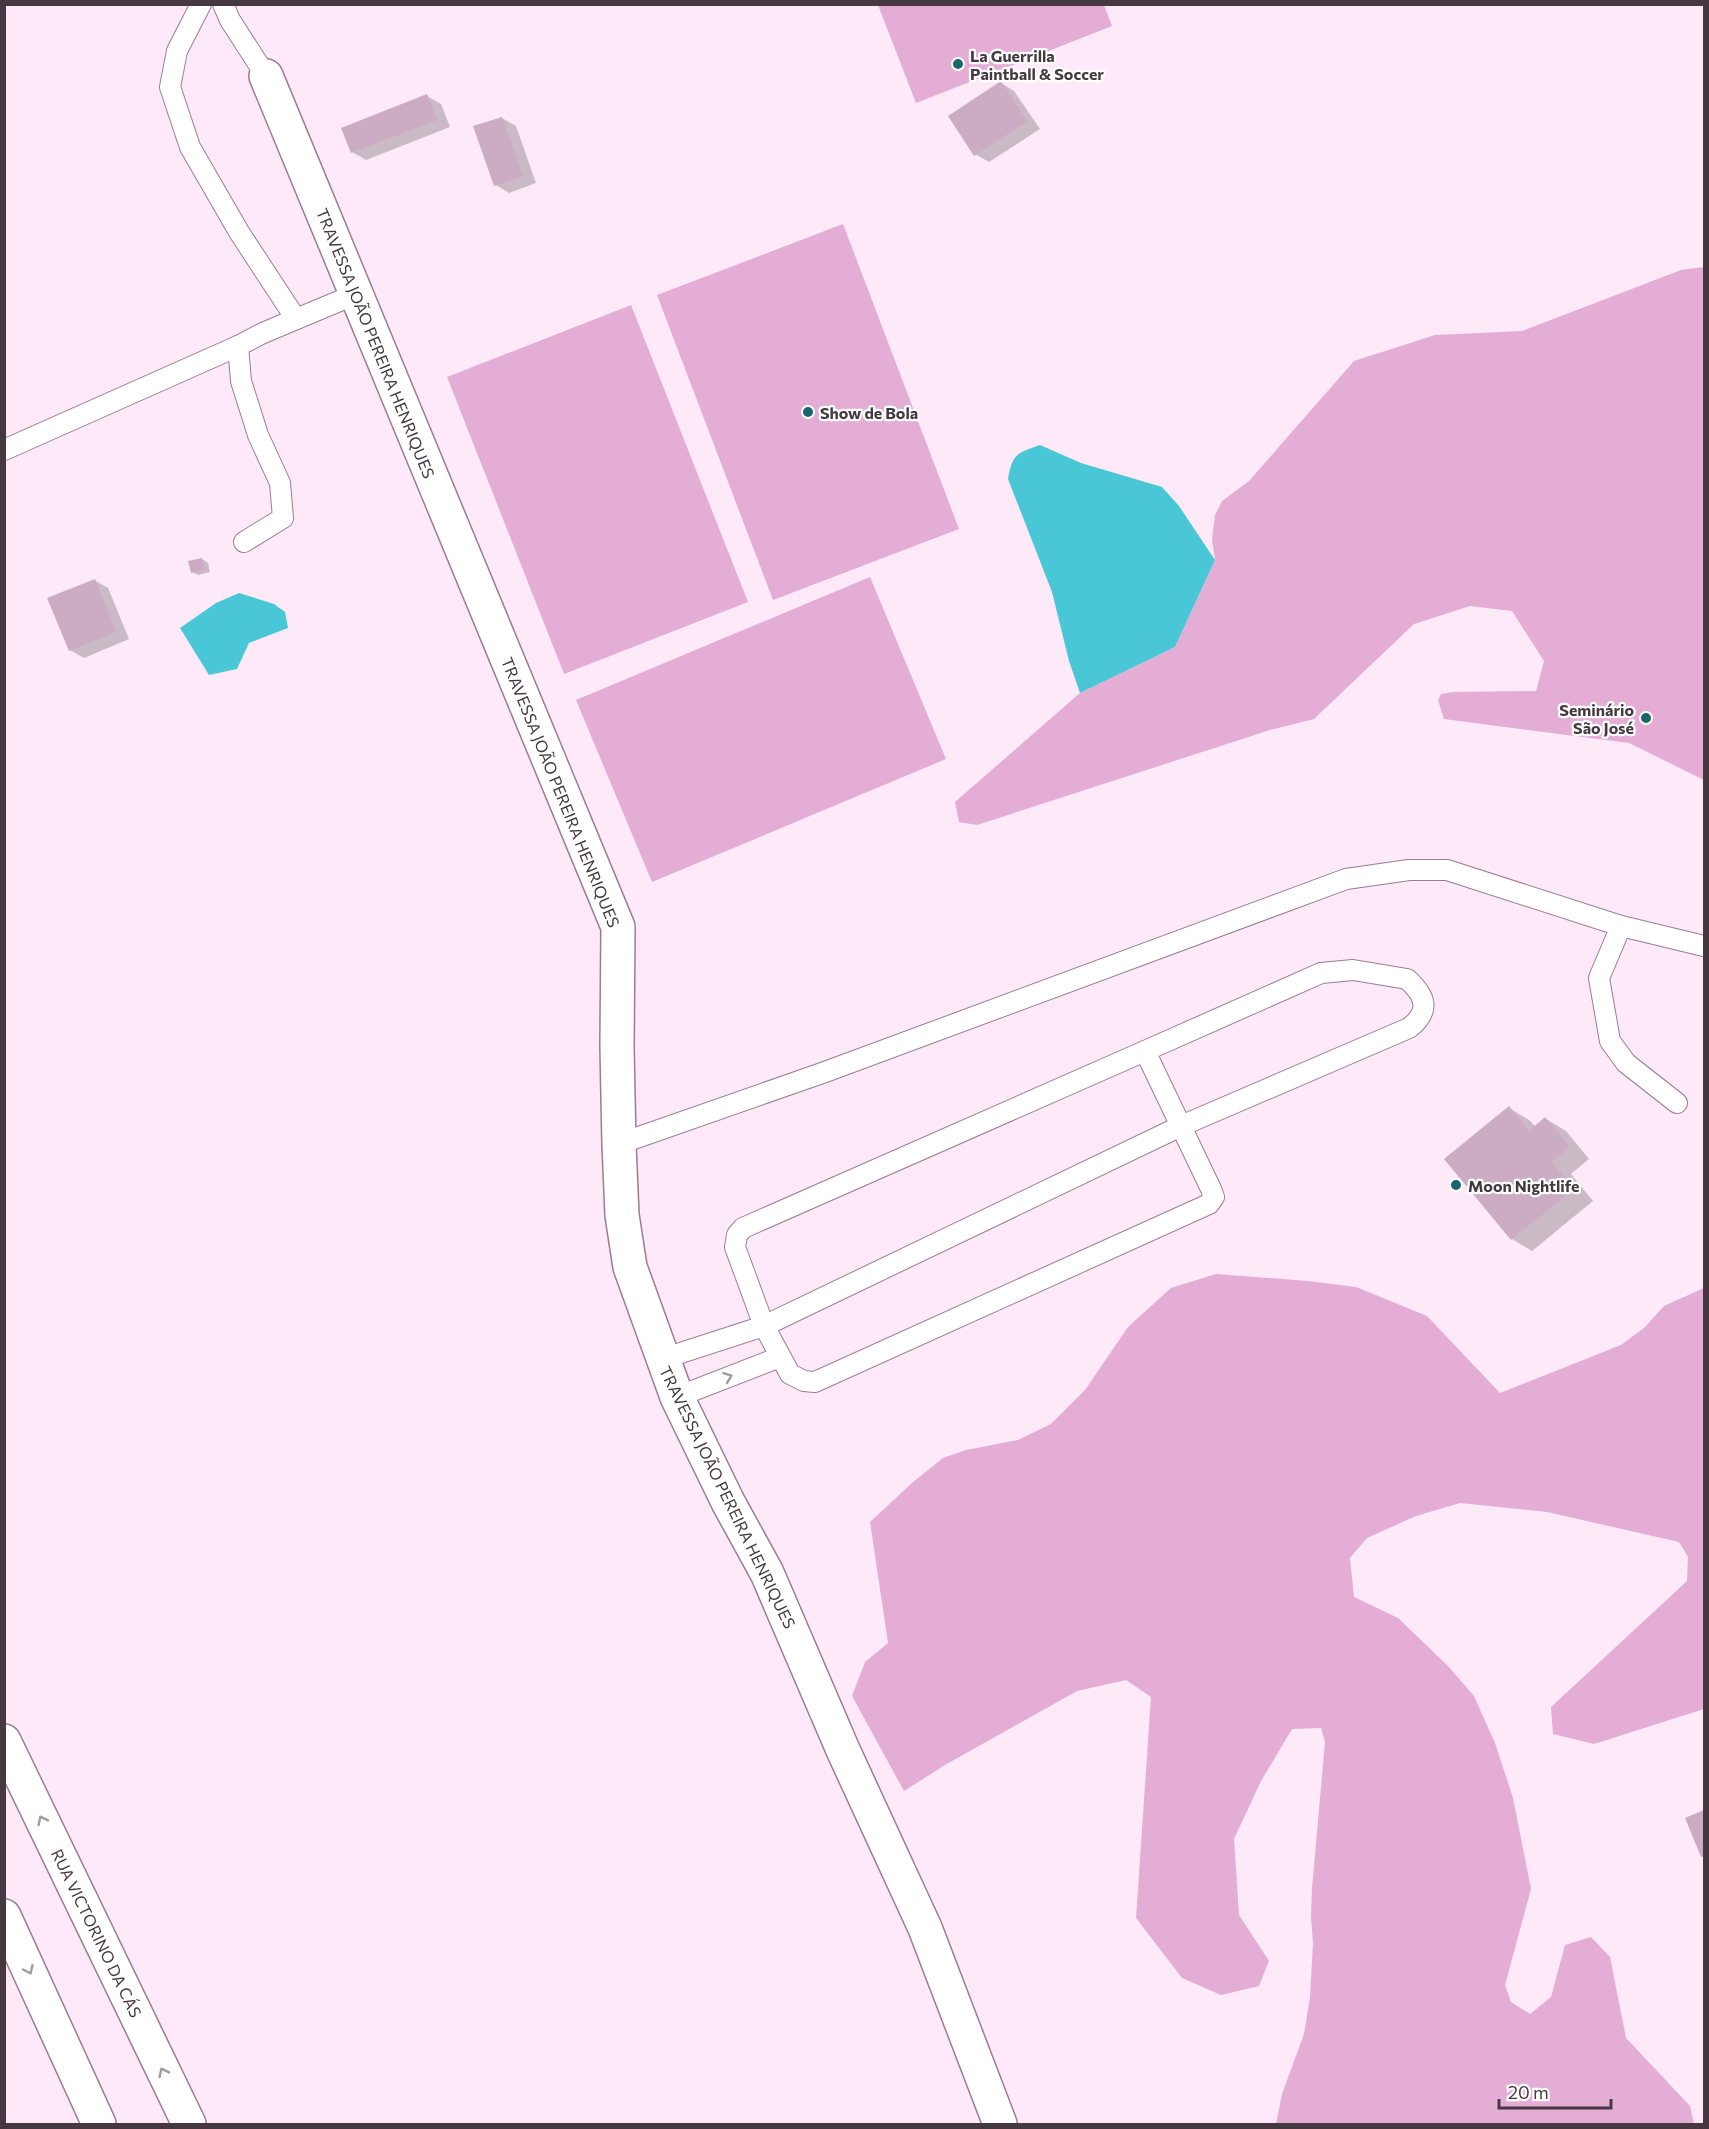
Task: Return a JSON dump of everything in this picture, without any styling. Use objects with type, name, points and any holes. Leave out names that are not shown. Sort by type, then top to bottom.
[{"type":"street","name":"TRAVESSA JOÃO PEREIRA HENRIQUES","points":[[266,76],[618,927],[617,1047],[622,1215],[630,1267],[662,1359],[677,1397],[728,1502],[767,1573],[843,1750],[925,1928],[999,2124]]},
{"type":"street","name":"RUA VICTORINO DA CÁS","points":[[4,1741],[189,2124]]},
{"type":"street","points":[[4,1916],[99,2124]]},
{"type":"lane","points":[[201,4],[177,51],[170,87],[190,147],[239,232],[296,319]]},
{"type":"lane","points":[[223,4],[230,20],[266,76]]},
{"type":"lane","points":[[4,450],[356,294]]},
{"type":"lane","points":[[238,346],[240,381],[258,435],[280,483],[283,518],[244,543]]},
{"type":"lane","points":[[620,1144],[836,1068],[1346,879],[1409,870],[1447,870],[1621,926],[1704,946]]},
{"type":"lane","points":[[1621,926],[1599,978],[1611,1041],[1626,1063],[1677,1103]]},
{"type":"lane","points":[[662,1359],[764,1326],[1181,1126],[1409,1028],[1420,1020],[1424,1009],[1422,996],[1407,979],[1353,970],[1321,973],[743,1228],[737,1234],[735,1247],[764,1326],[790,1374],[804,1381],[815,1382],[1209,1204],[1214,1197],[1211,1189],[1181,1126],[1145,1051]]},
{"type":"lane","points":[[677,1397],[780,1357]]},
{"type":"shaded area","name":"La Guerrilla Paintball & Soccer","points":[[878,5],[1104,5],[1112,26],[916,103]]},
{"type":"shaded area","name":"Show de Bola","points":[[843,224],[959,529],[773,600],[657,295]]},
{"type":"shaded area","points":[[1704,267],[1704,780],[1629,743],[1444,719],[1438,700],[1441,694],[1536,691],[1544,661],[1512,611],[1470,606],[1414,624],[1314,719],[1270,730],[977,825],[959,822],[955,802],[1080,693],[1175,647],[1215,560],[1212,539],[1215,515],[1222,501],[1249,481],[1354,361],[1435,335],[1522,331],[1681,270]]},
{"type":"shaded area","points":[[631,305],[748,602],[564,674],[447,377]]},
{"type":"shaded area","points":[[870,577],[946,759],[652,882],[576,700]]},
{"type":"shaded area","points":[[1216,1274],[1356,1287],[1427,1316],[1500,1393],[1621,1345],[1644,1328],[1664,1306],[1704,1288],[1704,1709],[1594,1744],[1553,1734],[1551,1707],[1687,1581],[1688,1557],[1679,1542],[1547,1512],[1460,1503],[1416,1516],[1367,1538],[1350,1558],[1354,1597],[1398,1618],[1448,1666],[1474,1696],[1495,1743],[1513,1798],[1531,1889],[1505,1985],[1511,2002],[1530,2014],[1551,1997],[1565,1945],[1591,1937],[1610,1957],[1626,2038],[1690,2106],[1694,2124],[1276,2124],[1282,2094],[1304,2034],[1310,1997],[1313,1943],[1312,1888],[1325,1742],[1321,1728],[1292,1729],[1261,1781],[1234,1839],[1239,1915],[1269,1961],[1259,1986],[1221,1995],[1182,1978],[1136,1918],[1151,1697],[1126,1680],[1077,1691],[945,1765],[904,1791],[852,1696],[865,1662],[888,1643],[870,1522],[943,1458],[966,1450],[1018,1440],[1051,1424],[1085,1390],[1128,1327],[1171,1288]]},
{"type":"water","points":[[1040,445],[1081,463],[1162,487],[1179,506],[1215,560],[1175,647],[1080,693],[1069,661],[1052,592],[1008,479],[1014,459],[1026,450]]},
{"type":"water","points":[[239,593],[274,604],[285,612],[288,628],[249,643],[237,669],[209,675],[180,628],[216,603]]},
{"type":"building","points":[[1001,81],[1027,121],[974,156],[948,116]]},
{"type":"building","points":[[427,94],[437,120],[351,153],[341,128]]},
{"type":"building","points":[[502,117],[523,176],[494,186],[473,126]]},
{"type":"building","points":[[202,558],[205,569],[191,573],[188,561]]},
{"type":"building","points":[[95,579],[116,632],[69,651],[47,598]]},
{"type":"building","points":[[1509,1106],[1529,1131],[1545,1117],[1570,1147],[1551,1162],[1574,1189],[1511,1240],[1444,1159]]},
{"type":"building","points":[[1704,1810],[1704,1856],[1701,1857],[1685,1818]]},
{"type":"place","name":"La Guerrilla Paintball & Soccer","points":[[958,64]]},
{"type":"place","name":"Show de Bola","points":[[808,412]]},
{"type":"place","name":"Seminário São José","points":[[1646,718]]},
{"type":"place","name":"Moon Nightlife","points":[[1456,1185]]}]
